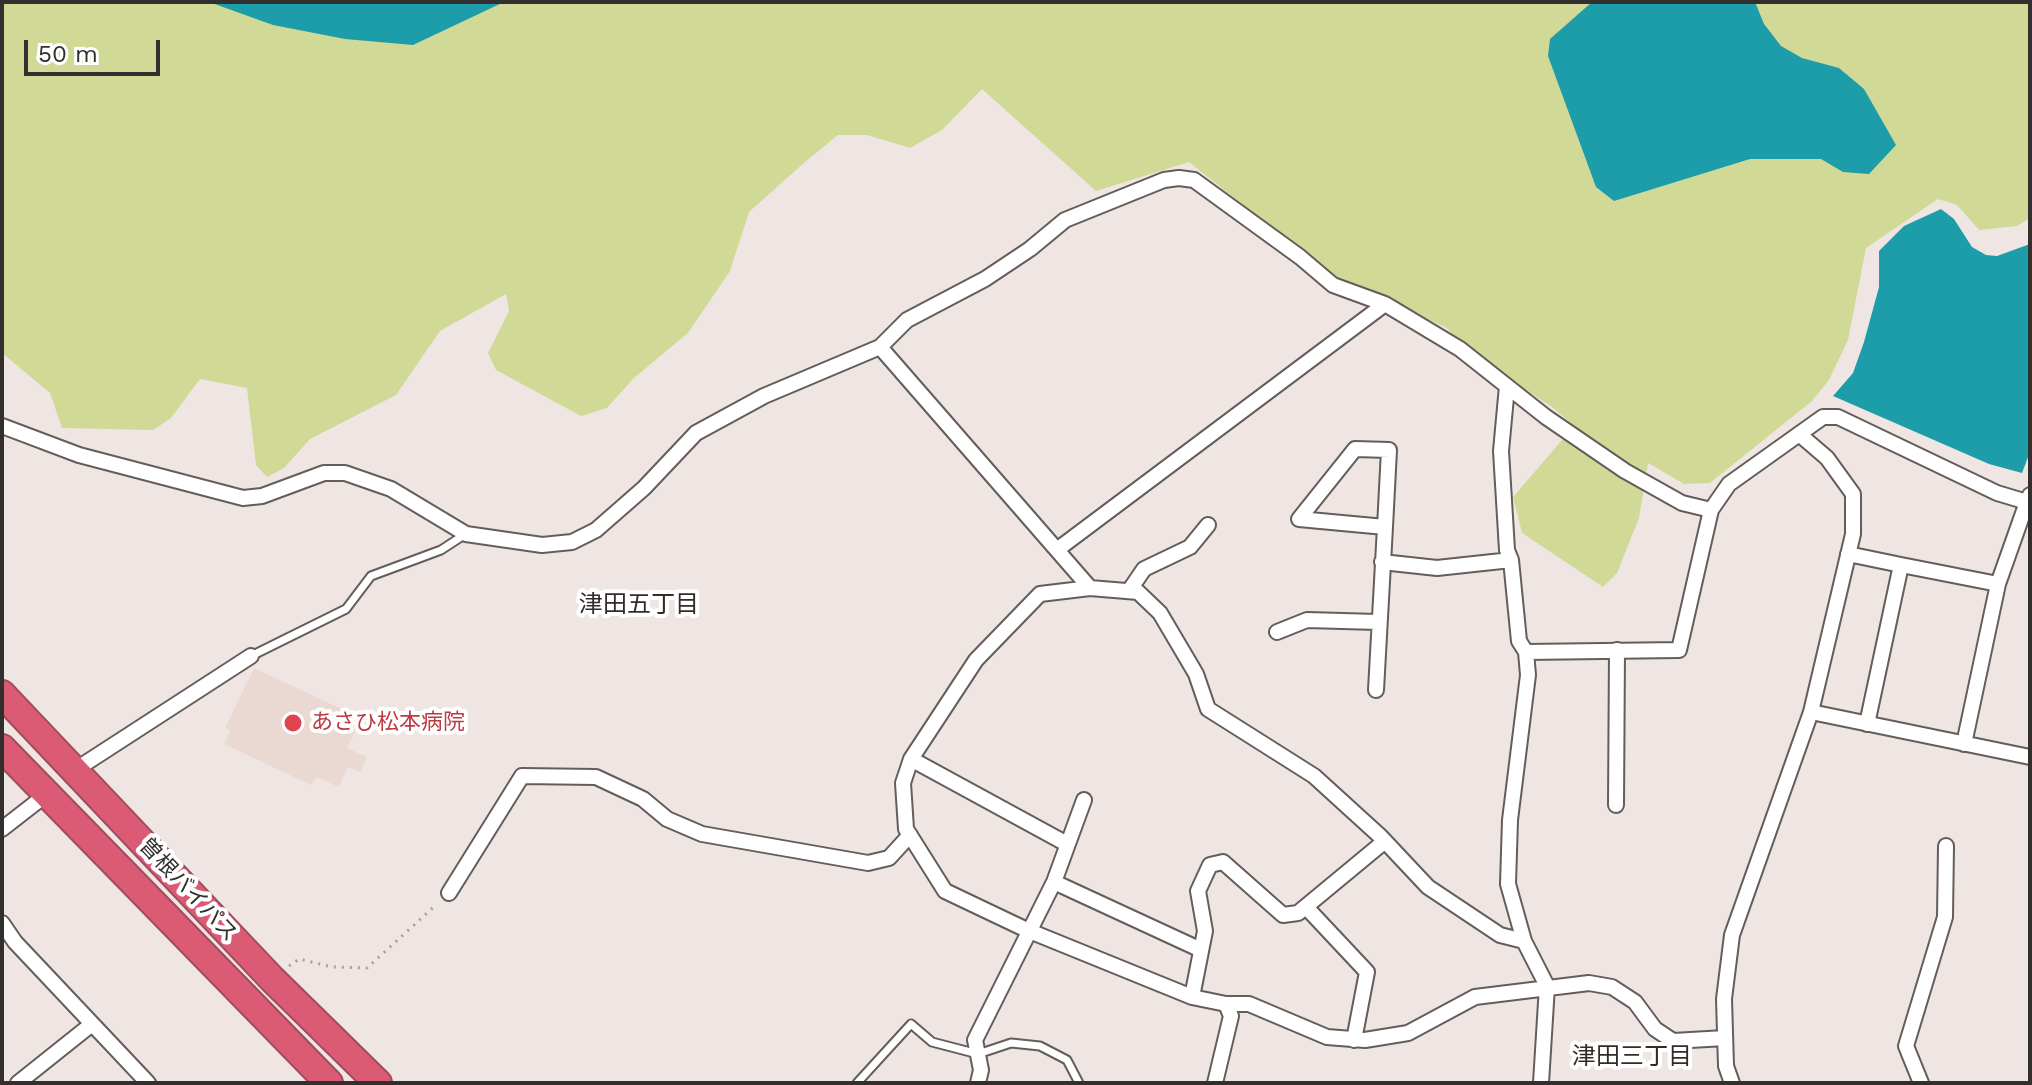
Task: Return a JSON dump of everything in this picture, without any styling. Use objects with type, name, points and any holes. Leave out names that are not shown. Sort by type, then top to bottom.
[{"type":"highway","name":"曽根バイパス","points":[[2,694],[272,979],[378,1083]]},
{"type":"highway","name":"曽根バイパス","points":[[2,748],[329,1083]]},
{"type":"highway","points":[[354,1059],[367,1083]]},
{"type":"street","points":[[4,430],[79,455],[243,498],[262,496],[324,473],[345,473],[391,489],[466,534],[542,545],[572,542],[596,530],[632,499],[696,433],[764,396],[880,347],[907,320],[985,279],[1030,249],[1065,220],[1164,180],[1179,178],[1194,180],[1300,257],[1333,285],[1385,304],[1460,349],[1625,471],[1682,503],[1711,510]]},
{"type":"street","points":[[1058,549],[1385,304]]},
{"type":"street","points":[[880,347],[1090,588]]},
{"type":"street","points":[[1507,386],[1501,451],[1507,550],[1511,560],[1519,641],[1526,652],[1527,689],[1510,820],[1508,884],[1524,941],[1547,986],[1541,1083]]},
{"type":"street","points":[[1526,652],[1679,650],[1711,510],[1729,484],[1823,417],[1838,417],[1997,493],[2028,499],[1998,584],[1964,744]]},
{"type":"street","points":[[1732,1083],[1726,1066],[1724,999],[1732,935],[1811,712],[1853,534],[1853,494],[1827,458],[1799,434]]},
{"type":"street","points":[[1376,690],[1378,622],[1385,527],[1389,450],[1355,449],[1299,519],[1385,527]]},
{"type":"street","points":[[1129,591],[1144,569],[1190,547],[1208,525]]},
{"type":"street","points":[[1848,554],[1998,584]]},
{"type":"street","points":[[1382,562],[1437,568],[1511,560]]},
{"type":"street","points":[[1867,724],[1901,565]]},
{"type":"street","points":[[1524,941],[1500,935],[1428,887],[1385,841],[1314,776],[1208,709],[1196,674],[1160,613],[1138,592],[1090,588],[1040,594],[976,660],[911,759],[903,783],[906,829],[945,891],[1027,930],[1192,997],[1226,1004],[1249,1004],[1327,1037],[1354,1040],[1408,1033],[1475,997],[1589,983],[1612,987],[1635,1002],[1655,1029],[1673,1041],[1725,1038]]},
{"type":"street","points":[[1277,632],[1307,620],[1378,622]]},
{"type":"street","points":[[1616,805],[1617,650]]},
{"type":"street","points":[[75,770],[251,656]]},
{"type":"street","points":[[1811,712],[2030,757]]},
{"type":"street","points":[[911,759],[1067,844]]},
{"type":"street","points":[[449,893],[522,776],[596,777],[643,799],[667,819],[702,834],[868,863],[889,858],[910,835]]},
{"type":"street","points":[[2,829],[47,794]]},
{"type":"street","points":[[978,1083],[975,1040],[1027,930],[1054,882],[1084,800]]},
{"type":"street","points":[[1192,997],[1199,949],[1205,931],[1198,891],[1210,865],[1223,862],[1283,915],[1298,913],[1385,841]]},
{"type":"street","points":[[1921,1083],[1906,1046],[1945,917],[1946,846]]},
{"type":"street","points":[[1054,882],[1199,949]]},
{"type":"street","points":[[1306,907],[1367,972],[1354,1040]]},
{"type":"street","points":[[2,923],[15,942],[148,1083]]},
{"type":"street","points":[[2,952],[15,942]]},
{"type":"street","points":[[1215,1083],[1231,1016],[1226,1004]]},
{"type":"street","points":[[18,1083],[92,1024]]},
{"type":"lane","points":[[251,656],[346,609],[371,576],[441,550],[466,534]]},
{"type":"lane","points":[[857,1083],[911,1024],[932,1042],[978,1054],[1011,1043],[1040,1046],[1067,1060],[1079,1083]]},
{"type":"path","points":[[272,979],[299,959],[332,967],[367,968],[449,893]]},
{"type":"shaded area","name":"あさひ松本病院","points":[[254,668],[361,718],[347,748],[367,757],[360,772],[348,767],[339,787],[316,777],[311,785],[224,744],[230,731],[225,728]]},
{"type":"green space","points":[[2,2],[2030,2],[2030,218],[2017,226],[1979,230],[1957,205],[1938,199],[1866,248],[1848,340],[1829,380],[1812,401],[1710,483],[1684,484],[1648,463],[1639,518],[1617,573],[1603,587],[1522,533],[1513,497],[1574,426],[1552,407],[1469,353],[1447,328],[1336,279],[1189,162],[1096,191],[982,89],[942,130],[910,148],[867,135],[838,135],[805,162],[749,212],[730,271],[688,333],[634,378],[607,408],[581,416],[496,370],[488,353],[509,311],[506,294],[440,331],[396,395],[310,439],[284,468],[267,477],[256,465],[247,388],[200,379],[171,418],[153,430],[62,428],[50,393],[2,353]]},
{"type":"water","points":[[209,2],[504,2],[413,45],[345,39],[273,25]]},
{"type":"water","points":[[1592,2],[1755,2],[1764,24],[1781,46],[1802,58],[1839,68],[1864,89],[1896,145],[1869,174],[1843,172],[1821,159],[1750,159],[1614,201],[1596,187],[1548,56],[1550,39]]},
{"type":"water","points":[[1941,209],[1954,219],[1972,247],[1986,255],[1997,256],[2030,244],[2030,452],[2022,473],[1989,464],[1833,396],[1853,373],[1864,342],[1879,287],[1879,251],[1904,226]]},
{"type":"place","name":"あさひ松本病院","points":[[293,723]]},
{"type":"district","name":"津田五丁目","points":[[639,605]]},
{"type":"district","name":"津田三丁目","points":[[1632,1057]]}]
